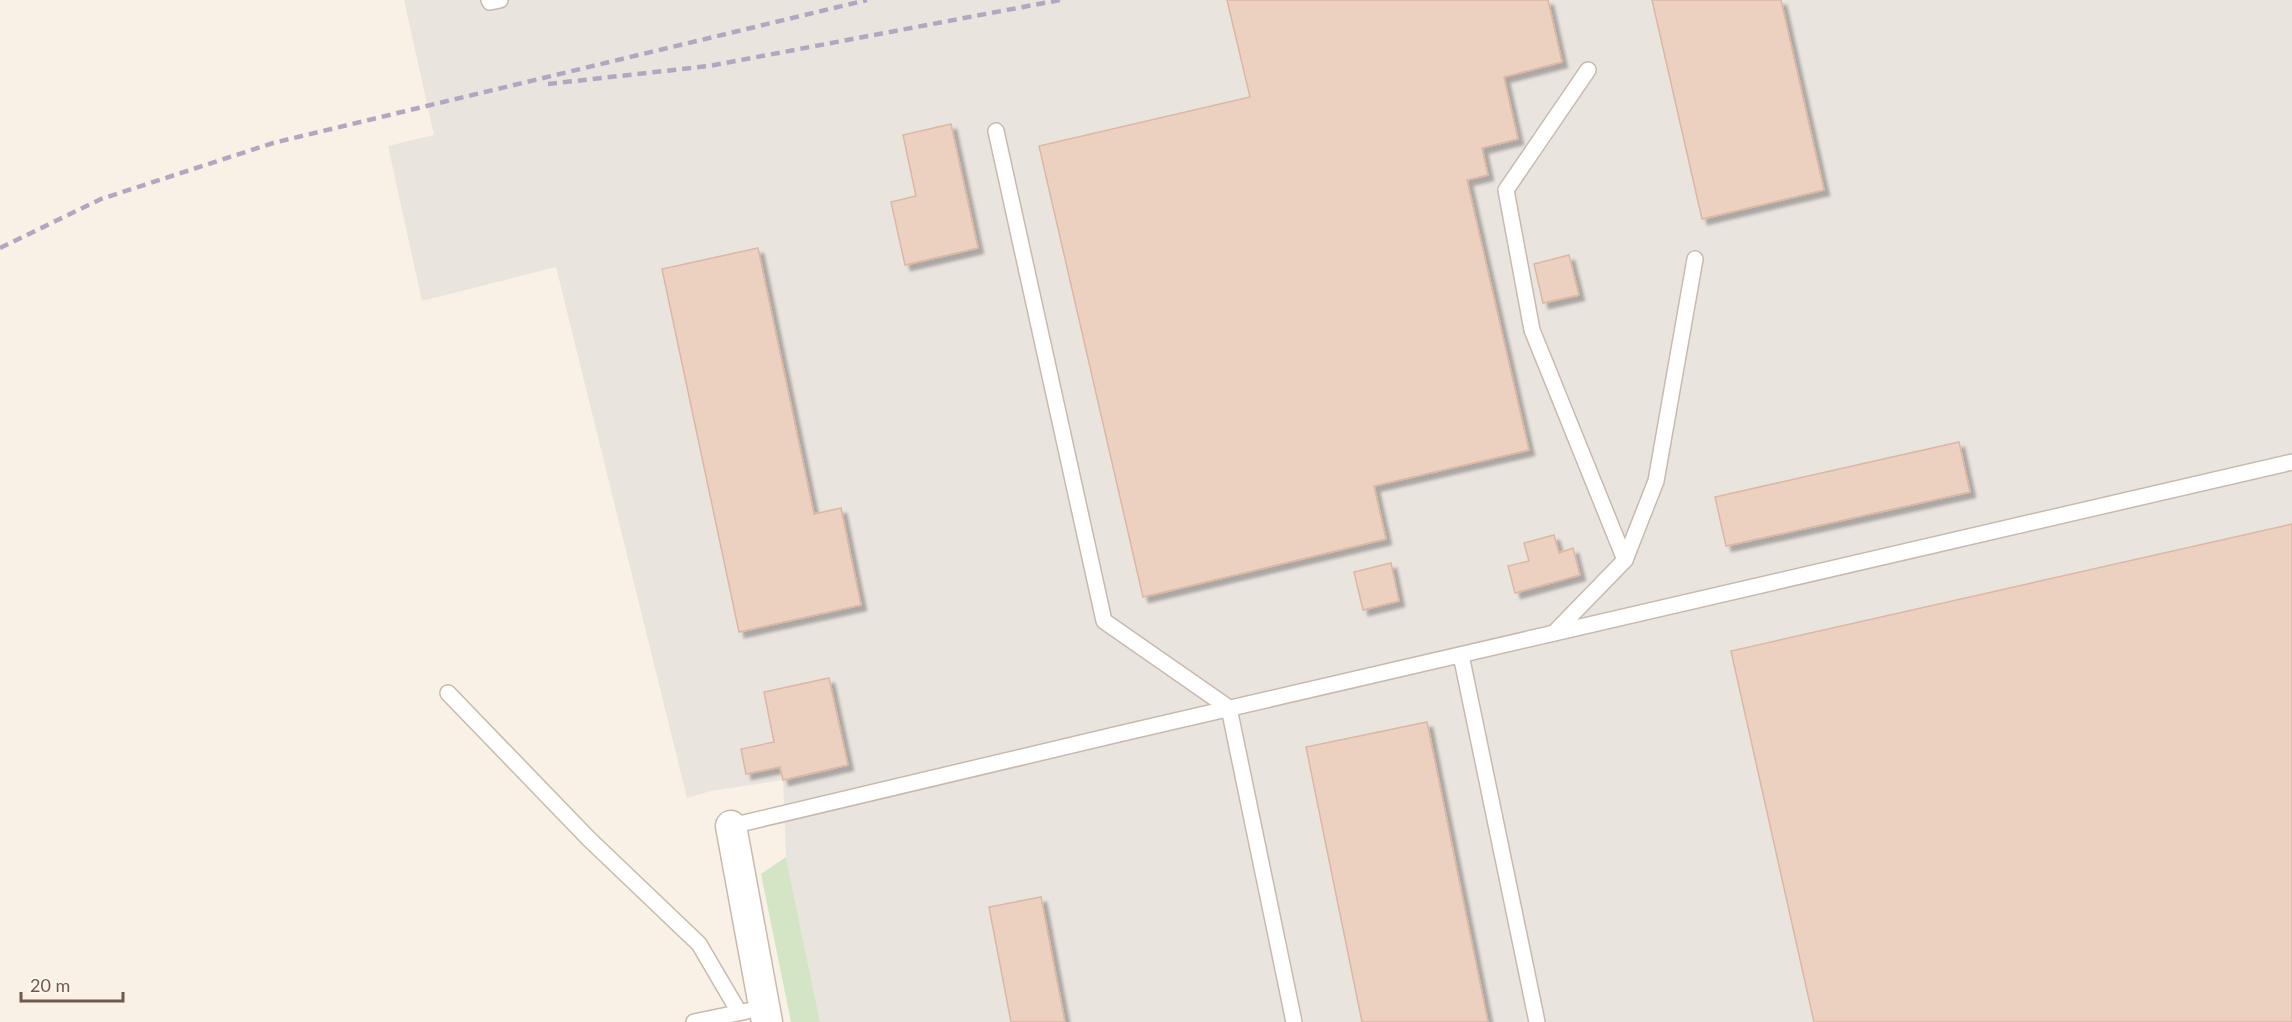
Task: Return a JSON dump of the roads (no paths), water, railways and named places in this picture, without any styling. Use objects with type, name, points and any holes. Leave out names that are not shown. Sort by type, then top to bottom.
[{"type":"street","points":[[731,826],[757,1015]]},
{"type":"lane","points":[[489,0],[490,2],[500,0]]},
{"type":"lane","points":[[1588,70],[1506,190],[1532,330],[1625,560]]},
{"type":"lane","points":[[996,131],[1104,621],[1229,708],[1294,1022]]},
{"type":"lane","points":[[1554,633],[1625,560],[1656,481],[1695,259]]},
{"type":"lane","points":[[731,826],[1229,708],[2292,462]]},
{"type":"lane","points":[[1461,655],[1537,1022]]},
{"type":"lane","points":[[448,693],[589,839],[699,944],[757,1015]]},
{"type":"lane","points":[[694,1022],[757,1015]]},
{"type":"railway","points":[[0,248],[101,199],[273,143],[867,0]]},
{"type":"railway","points":[[548,84],[709,66],[1060,0]]}]
